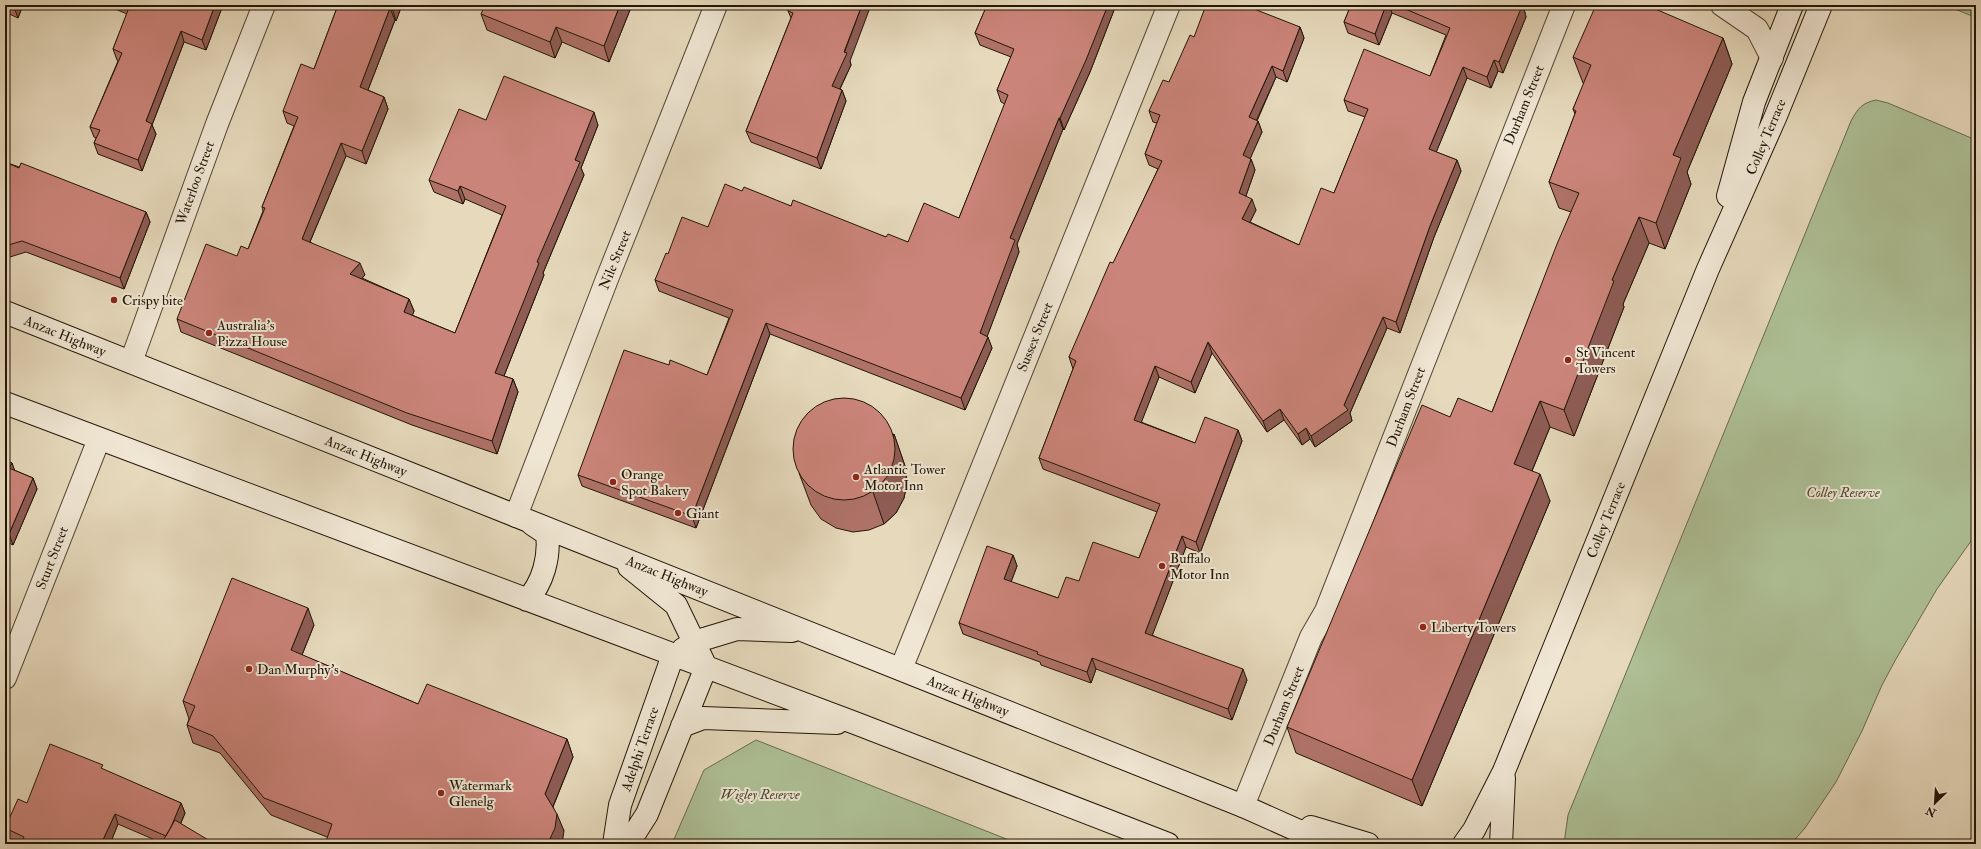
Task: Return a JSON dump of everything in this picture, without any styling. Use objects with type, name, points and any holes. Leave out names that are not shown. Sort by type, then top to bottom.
[{"type":"street","name":"Waterloo Street","points":[[131,362],[217,124],[264,5]]},
{"type":"street","name":"Nile Street","points":[[524,518],[607,279],[716,5]]},
{"type":"street","name":"Sussex Street","points":[[901,669],[1169,5]]},
{"type":"street","name":"Durham Street","points":[[1243,806],[1311,638],[1326,610],[1564,5]]},
{"type":"street","points":[[1722,5],[1757,29],[1772,58]]},
{"type":"street","name":"Colley Terrace","points":[[1708,269],[1754,102],[1792,5]]},
{"type":"street","name":"Colley Terrace","points":[[1464,844],[1474,830],[1504,771],[1708,269],[1775,118],[1821,5]]},
{"type":"street","name":"Anzac Highway","points":[[5,312],[1243,806],[1328,844]]},
{"type":"street","points":[[5,403],[854,723],[1168,844]]},
{"type":"street","name":"Sturt Street","points":[[5,678],[100,438]]},
{"type":"street","points":[[524,518],[547,534],[549,549],[541,577],[533,594],[527,600]]},
{"type":"street","points":[[524,518],[616,556],[676,605],[706,667]]},
{"type":"street","points":[[673,655],[694,642],[737,629],[795,632],[859,652]]},
{"type":"street","name":"Adelphi Terrace","points":[[614,844],[620,805],[673,655]]},
{"type":"street","name":"Adelphi Terrace","points":[[628,844],[647,814],[706,667]]},
{"type":"street","points":[[682,726],[703,718],[854,723]]},
{"type":"street","name":"Colley Terrace","points":[[1501,844],[1504,771]]},
{"type":"street","points":[[1243,806],[1368,844]]},
{"type":"green space","points":[[1945,5],[1976,5],[1976,15],[1972,16]]},
{"type":"green space","name":"Colley Reserve","points":[[1876,100],[1888,103],[1976,140],[1976,534],[1937,589],[1896,659],[1836,782],[1805,828],[1791,844],[1564,844],[1568,815],[1851,121],[1861,107]]},
{"type":"green space","name":"Wigley Reserve","points":[[756,740],[1019,844],[672,844],[704,770]]},
{"type":"building","points":[[127,5],[215,5],[202,40],[181,31],[146,121],[152,124],[138,160],[94,143],[100,130],[90,127],[122,53],[113,49],[128,10],[126,9]]},
{"type":"building","points":[[338,5],[393,5],[392,8],[390,8],[360,87],[384,97],[362,151],[341,143],[302,239],[360,263],[350,274],[409,299],[404,312],[455,333],[506,206],[460,186],[458,191],[429,180],[459,109],[486,120],[504,76],[594,112],[575,160],[580,162],[537,262],[539,263],[495,373],[513,379],[492,441],[407,413],[177,319],[206,244],[237,256],[241,246],[248,249],[265,208],[262,207],[298,117],[283,111],[301,64],[314,69]]},
{"type":"building","points":[[485,5],[620,5],[604,46],[556,27],[550,42],[481,14]]},
{"type":"building","points":[[790,5],[862,5],[844,52],[847,53],[832,86],[842,90],[817,158],[746,131],[793,13],[788,11]]},
{"type":"building","points":[[987,5],[1108,5],[1086,60],[1059,118],[1010,238],[1015,240],[980,333],[988,337],[961,398],[766,323],[692,516],[578,475],[624,350],[669,365],[670,360],[707,375],[733,310],[655,280],[666,253],[668,254],[682,217],[708,227],[725,184],[742,191],[744,187],[791,206],[793,200],[886,237],[888,234],[908,242],[924,203],[959,218],[1008,95],[997,90],[1014,49],[975,33]]},
{"type":"building","points":[[1206,5],[1244,5],[1300,27],[1283,71],[1272,66],[1249,117],[1258,121],[1243,155],[1251,159],[1239,193],[1252,199],[1242,219],[1299,245],[1321,188],[1334,193],[1368,109],[1344,100],[1364,49],[1430,76],[1450,28],[1396,5],[1522,5],[1499,62],[1494,60],[1487,77],[1463,67],[1429,149],[1457,160],[1430,226],[1396,322],[1383,317],[1344,405],[1348,410],[1311,436],[1306,428],[1298,434],[1280,409],[1263,421],[1208,342],[1191,382],[1155,366],[1134,420],[1195,443],[1205,417],[1238,430],[1196,542],[1182,536],[1145,633],[1243,669],[1228,709],[1092,658],[1087,672],[959,623],[987,546],[1013,555],[1004,579],[1058,598],[1066,577],[1079,581],[1093,542],[1139,558],[1160,504],[1039,458],[1076,361],[1069,357],[1110,262],[1113,263],[1162,161],[1145,154],[1160,115],[1149,111],[1163,80],[1169,82],[1190,35],[1194,37]]},
{"type":"building","points":[[1351,5],[1386,5],[1375,34],[1344,22]]},
{"type":"building","points":[[1596,5],[1646,5],[1723,38],[1673,155],[1681,158],[1656,223],[1639,217],[1612,280],[1614,281],[1564,410],[1540,401],[1514,464],[1540,474],[1412,780],[1287,727],[1422,405],[1450,417],[1458,398],[1492,412],[1557,244],[1579,193],[1549,182],[1576,111],[1573,109],[1591,65],[1573,57]]},
{"type":"building","points":[[5,162],[19,168],[21,163],[146,212],[120,278],[22,241],[5,246]]},
{"type":"building","points":[[844,398],[864,402],[880,413],[891,429],[895,449],[891,469],[880,485],[864,496],[844,500],[824,496],[808,485],[797,469],[793,449],[797,429],[808,413],[824,402]]},
{"type":"building","points":[[5,460],[12,463],[9,468],[33,478],[9,534],[5,532]]},
{"type":"building","points":[[232,578],[308,608],[291,650],[418,704],[427,684],[567,739],[545,794],[557,814],[555,828],[548,844],[325,844],[332,824],[264,798],[213,736],[187,725],[195,706],[183,701]]},
{"type":"building","points":[[50,744],[103,765],[101,768],[181,803],[166,836],[115,814],[101,844],[21,844],[24,837],[5,828],[18,799],[27,803]]},
{"type":"building","points":[[175,820],[215,844],[161,844]]},
{"type":"place","name":"Crispy bite","points":[[114,300]]},
{"type":"place","name":"Australia's Pizza House","points":[[209,333]]},
{"type":"place","name":"St Vincent Towers","points":[[1568,360]]},
{"type":"place","name":"Atlantic Tower Motor Inn","points":[[856,477]]},
{"type":"place","name":"Orange Spot Bakery","points":[[613,482]]},
{"type":"place","name":"Giant","points":[[678,513]]},
{"type":"place","name":"Buffalo Motor Inn","points":[[1162,566]]},
{"type":"place","name":"Liberty Towers","points":[[1423,627]]},
{"type":"place","name":"Dan Murphy's","points":[[249,669]]},
{"type":"place","name":"Watermark Glenelg","points":[[441,793]]}]
